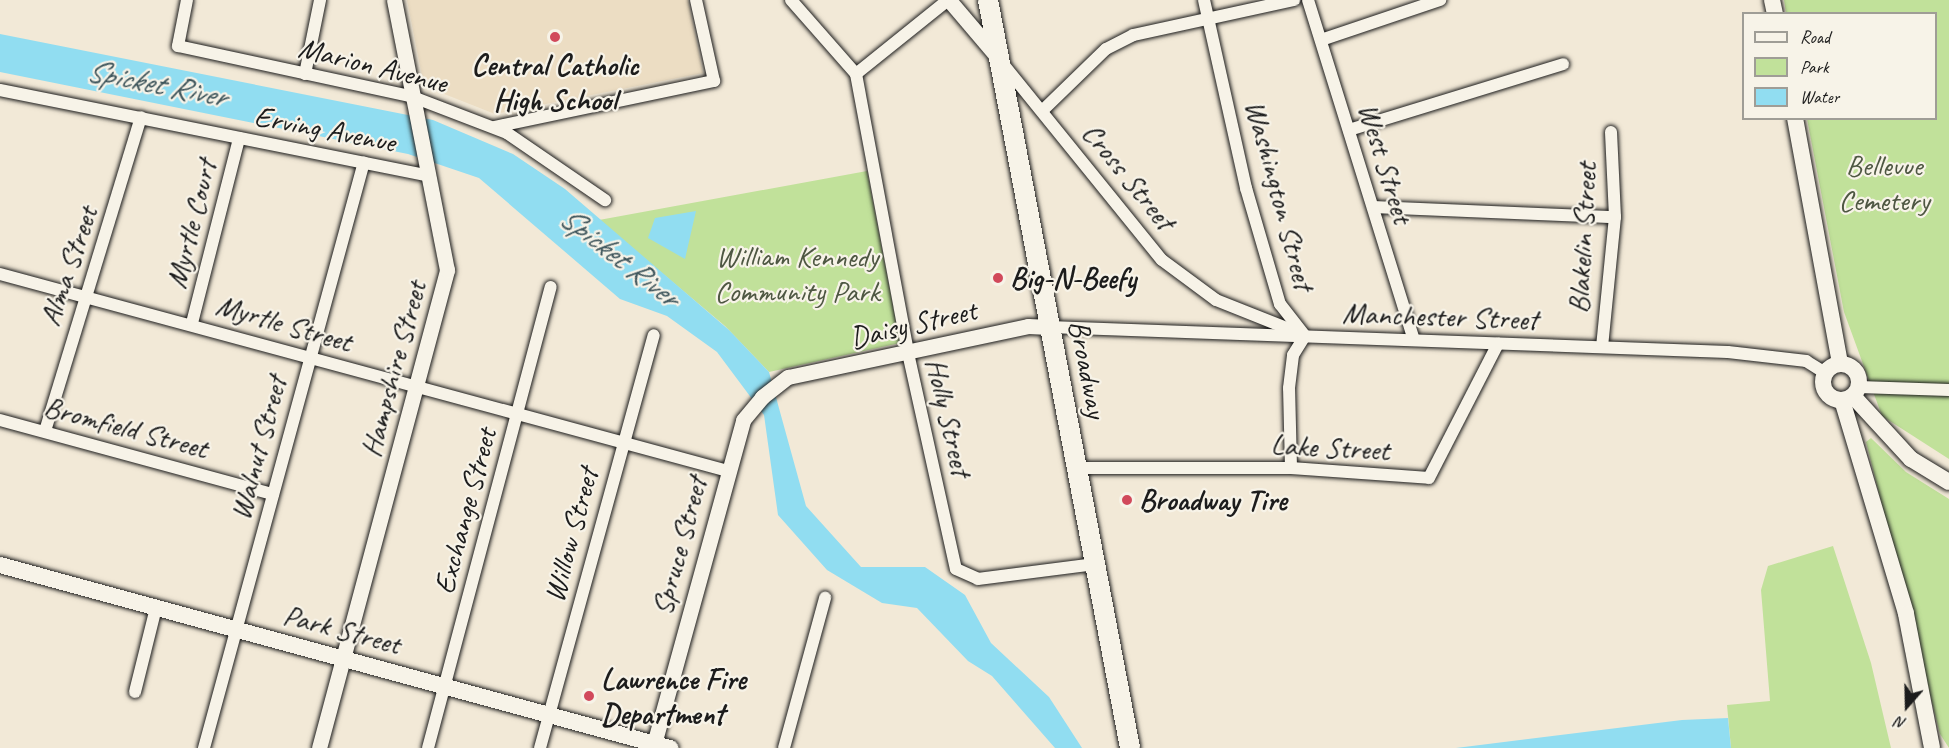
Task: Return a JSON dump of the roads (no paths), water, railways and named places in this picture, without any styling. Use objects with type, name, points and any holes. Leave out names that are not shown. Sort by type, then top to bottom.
[{"type":"main road","name":"Broadway","points":[[988,0],[1130,748]]},
{"type":"main road","points":[[1795,120],[1840,363]]},
{"type":"main road","points":[[1840,363],[1825,373],[1826,391],[1851,394],[1911,459],[1949,482]]},
{"type":"main road","points":[[1840,363],[1856,370],[1851,394],[1906,614],[1932,748]]},
{"type":"main road","name":"Park Street","points":[[0,565],[344,657],[659,747]]},
{"type":"street","name":"Marion Avenue","points":[[188,0],[178,46],[305,74],[494,127],[605,200]]},
{"type":"street","points":[[305,74],[320,0]]},
{"type":"street","name":"Hampshire Street","points":[[319,748],[447,270],[394,0]]},
{"type":"street","points":[[494,127],[714,81],[696,0]]},
{"type":"street","points":[[791,0],[856,74],[949,0]]},
{"type":"street","name":"Cross Street","points":[[949,0],[1181,278],[1216,300],[1305,336]]},
{"type":"street","name":"Washington Street","points":[[1204,0],[1246,188],[1280,304],[1305,336]]},
{"type":"street","points":[[1042,111],[1106,49],[1133,35],[1294,0]]},
{"type":"street","name":"West Street","points":[[1308,0],[1414,340]]},
{"type":"street","points":[[1321,40],[1440,0]]},
{"type":"street","points":[[1349,130],[1563,64]]},
{"type":"street","name":"Holly Street","points":[[856,74],[908,353],[962,576],[1095,564]]},
{"type":"street","name":"Erving Avenue","points":[[1,93],[141,117],[364,162],[428,171]]},
{"type":"street","name":"Alma Street","points":[[45,432],[82,299],[92,289],[141,117]]},
{"type":"street","name":"Blakelin Street","points":[[1602,347],[1615,217],[1611,132]]},
{"type":"street","name":"Myrtle Court","points":[[192,323],[239,138]]},
{"type":"street","name":"Walnut Street","points":[[204,748],[364,162]]},
{"type":"street","points":[[1373,207],[1615,217]]},
{"type":"street","name":"Myrtle Street","points":[[0,274],[82,299],[192,323],[309,358],[417,385],[728,471]]},
{"type":"street","name":"Exchange Street","points":[[428,748],[551,288]]},
{"type":"street","name":"Manchester Street","points":[[1049,327],[1602,347],[1790,358],[1825,373]]},
{"type":"street","name":"Daisy Street","points":[[788,377],[1049,327]]},
{"type":"street","name":"Willow Street","points":[[540,748],[654,335]]},
{"type":"street","points":[[1291,468],[1289,388],[1293,355],[1305,336]]},
{"type":"street","name":"Lake Street","points":[[1076,468],[1291,468],[1429,478],[1498,344]]},
{"type":"street","name":"Spruce Street","points":[[659,747],[728,471],[743,420],[788,377]]},
{"type":"street","points":[[1851,394],[1949,390]]},
{"type":"street","name":"Bromfield Street","points":[[0,420],[273,494]]},
{"type":"street","points":[[784,748],[825,598]]},
{"type":"street","points":[[135,692],[156,608]]},
{"type":"water","name":"Spicket River","points":[[0,34],[433,120],[513,154],[565,189],[729,330],[769,372],[806,506],[861,567],[925,567],[965,595],[991,643],[1049,697],[1082,748],[1055,748],[992,676],[968,661],[917,608],[882,603],[827,570],[778,515],[764,415],[717,352],[667,316],[620,299],[479,178],[408,154],[0,72]]},
{"type":"water","points":[[696,211],[685,259],[648,238],[655,218]]},
{"type":"water","points":[[1728,718],[1731,748],[1456,748],[1682,720]]},
{"type":"place","name":"Central Catholic High School","points":[[555,37]]},
{"type":"place","name":"Big-N-Beefy","points":[[998,278]]},
{"type":"place","name":"Broadway Tire","points":[[1127,500]]},
{"type":"place","name":"Lawrence Fire Department","points":[[589,696]]},
{"type":"park label","name":"Bellevue Cemetery","points":[[1884,182]]},
{"type":"park label","name":"William Kennedy Community Park","points":[[797,273]]}]
